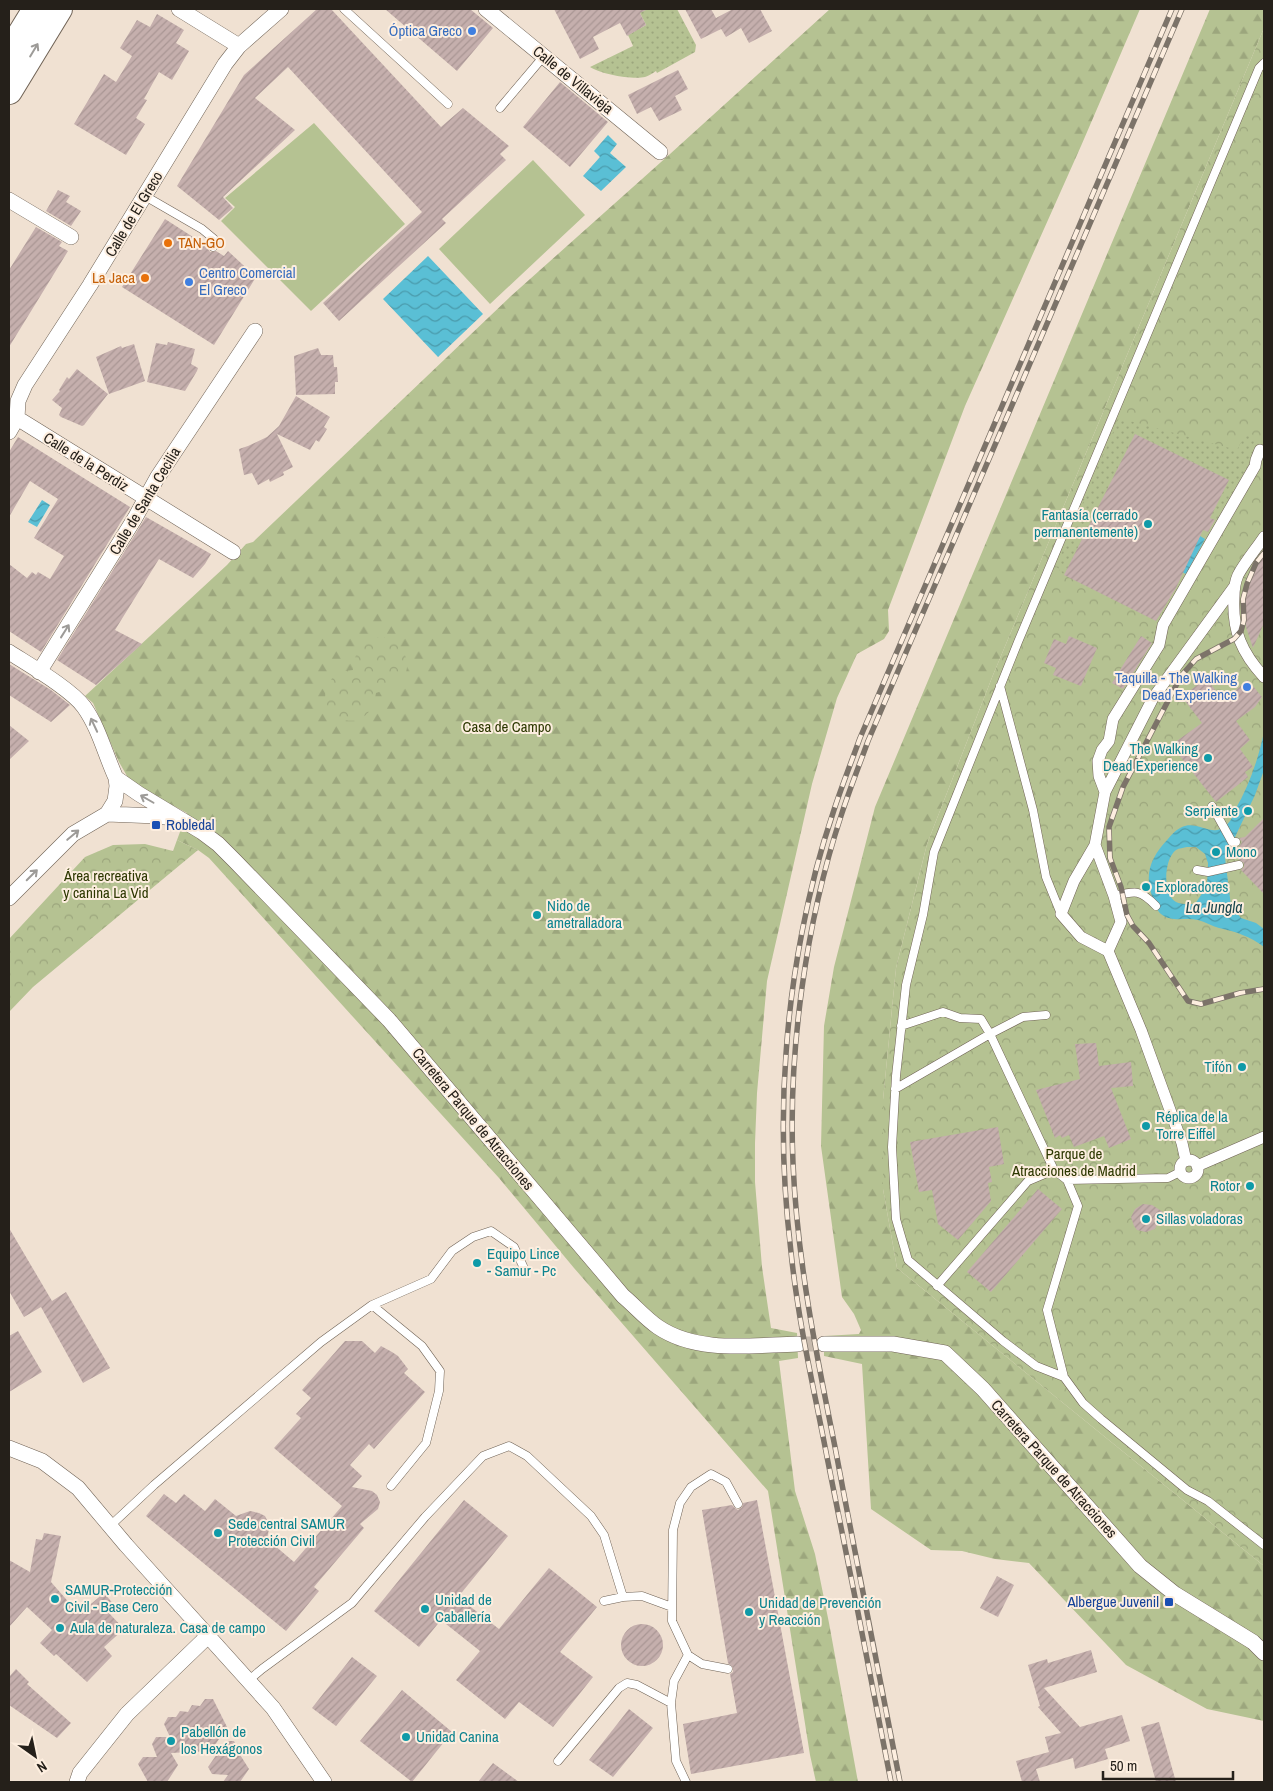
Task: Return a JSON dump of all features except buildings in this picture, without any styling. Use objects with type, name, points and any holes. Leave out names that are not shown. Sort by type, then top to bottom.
[{"type":"highway","points":[[9,53],[36,9]]},
{"type":"highway","points":[[9,91],[59,9]]},
{"type":"street","points":[[180,9],[239,46]]},
{"type":"street","name":"Calle de El Greco","points":[[9,432],[17,418],[18,401],[25,385],[90,285],[225,64],[239,46],[281,9]]},
{"type":"street","name":"Calle de Villavieja","points":[[486,9],[660,152]]},
{"type":"street","points":[[9,200],[70,237]]},
{"type":"street","name":"Calle de Santa Cecilia","points":[[39,672],[135,518],[162,470],[255,331]]},
{"type":"street","name":"Calle de la Perdiz","points":[[17,418],[233,552]]},
{"type":"street","points":[[1105,792],[1099,776],[1098,761],[1102,750],[1109,741],[1113,719],[1156,650],[1164,625],[1255,466],[1260,450]]},
{"type":"street","points":[[1264,537],[1237,576],[1234,587],[1233,613],[1238,638],[1250,661],[1264,677]]},
{"type":"street","points":[[1180,1172],[1183,1176],[1192,1177],[1196,1174],[1182,1143],[1141,1030],[1108,951],[1081,937],[1061,914],[1074,881],[1096,845],[1105,792],[1154,698],[1234,587]]},
{"type":"street","points":[[9,652],[73,696],[83,706],[93,721],[115,774],[117,786],[114,801],[100,817],[73,834],[9,898]]},
{"type":"street","name":"Carretera Parque de Atracciones","points":[[115,774],[139,794],[218,844],[389,1020],[624,1296],[644,1316],[671,1334],[715,1346],[798,1344]]},
{"type":"street","name":"Carretera Parque de Atracciones","points":[[100,817],[157,816],[180,819]]},
{"type":"street","points":[[1096,845],[1121,922],[1108,951]]},
{"type":"street","points":[[1191,1163],[1264,1137]]},
{"type":"street","name":"Carretera Parque de Atracciones","points":[[824,1344],[893,1344],[945,1353],[983,1389],[1140,1566],[1175,1594],[1253,1642],[1264,1653]]},
{"type":"street","points":[[9,1448],[42,1461],[78,1488],[280,1716],[324,1782]]},
{"type":"street","points":[[77,1782],[80,1773],[127,1714],[209,1635]]},
{"type":"lane","points":[[344,9],[448,104]]},
{"type":"lane","points":[[500,108],[544,56]]},
{"type":"lane","points":[[1064,1377],[1036,1366],[1003,1341],[908,1260],[896,1219],[892,1146],[895,1090],[906,985],[923,915],[934,852],[1000,686],[1259,68],[1264,63]]},
{"type":"lane","points":[[145,196],[202,229],[214,239],[213,247]]},
{"type":"lane","points":[[1000,686],[1033,810],[1046,877],[1061,914]]},
{"type":"lane","points":[[1214,805],[1233,840]]},
{"type":"lane","points":[[1198,870],[1208,872],[1239,866]]},
{"type":"lane","points":[[1114,896],[1132,892],[1145,894],[1156,906]]},
{"type":"lane","points":[[901,1026],[943,1012],[960,1018],[981,1019],[990,1034],[1054,1170],[1067,1180],[1078,1206],[1047,1310],[1064,1377],[1082,1403],[1101,1419],[1187,1490],[1208,1501],[1264,1545]]},
{"type":"lane","points":[[895,1090],[990,1034],[1023,1017],[1046,1016]]},
{"type":"lane","points":[[937,1286],[1028,1181],[1054,1170]]},
{"type":"lane","points":[[1067,1180],[1168,1178],[1180,1172]]},
{"type":"lane","points":[[110,1526],[154,1485],[321,1342],[372,1305],[431,1280],[452,1251],[473,1238],[491,1231],[514,1247],[523,1266]]},
{"type":"lane","points":[[372,1305],[422,1346],[440,1371],[439,1391],[426,1442],[391,1486]]},
{"type":"lane","points":[[249,1680],[352,1603],[425,1517],[483,1456],[509,1446],[527,1456],[592,1516],[604,1534],[623,1597]]},
{"type":"lane","points":[[728,1669],[702,1664],[688,1655],[672,1621],[673,1530],[680,1503],[691,1487],[711,1474],[726,1482],[738,1504]]},
{"type":"lane","points":[[604,1601],[642,1596],[672,1607]]},
{"type":"lane","points":[[686,1782],[676,1761],[671,1703],[674,1681],[688,1655]]},
{"type":"lane","points":[[558,1761],[619,1688],[627,1683],[637,1685],[671,1703]]},
{"type":"green space","points":[[638,9],[677,9],[696,45],[695,52],[657,73],[656,71],[640,78],[617,76],[590,67],[633,46],[628,35],[646,25]]},
{"type":"green space","name":"Casa de Campo","points":[[830,9],[1140,9],[965,406],[888,610],[889,631],[884,639],[857,654],[837,698],[812,784],[767,981],[757,1093],[755,1143],[755,1182],[762,1267],[771,1328],[797,1333],[798,1358],[779,1361],[795,1491],[815,1554],[858,1782],[816,1782],[810,1755],[768,1491],[574,1268],[499,1178],[209,858],[198,850],[177,840],[187,813],[131,783],[119,762],[93,703],[85,696],[227,565],[246,544],[253,542],[511,296]]},
{"type":"green space","points":[[1210,9],[1264,9],[1264,28],[993,675],[927,844],[896,968],[883,1100],[883,1189],[897,1268],[1264,1566],[1264,1721],[1207,1709],[1126,1665],[1029,1563],[995,1559],[962,1551],[931,1550],[871,1509],[862,1364],[824,1356],[824,1336],[859,1334],[861,1330],[854,1314],[842,1297],[821,1146],[824,1026],[834,967],[875,807]]},
{"type":"green space","name":"Parque de Atracciones de Madrid","points":[[1264,28],[1264,1566],[897,1268],[883,1189],[883,1100],[896,968],[927,844],[993,675]]},
{"type":"green space","points":[[314,123],[405,224],[311,311],[221,221],[235,207],[225,198]]},
{"type":"green space","points":[[533,160],[585,215],[490,304],[439,249]]},
{"type":"green space","points":[[1119,418],[1237,450],[1247,431],[1255,439],[1253,447],[1257,449],[1222,515],[1216,521],[1210,518],[1228,480],[1135,434],[1064,575],[1056,566]]},
{"type":"green space","points":[[1169,600],[1175,602],[1155,645],[1141,636],[1157,622]]},
{"type":"green space","points":[[381,637],[396,643],[405,655],[407,670],[404,677],[393,688],[376,693],[371,708],[363,717],[354,721],[343,720],[334,715],[328,707],[325,697],[328,685],[338,674],[353,670],[357,652],[364,644]]},
{"type":"green space","name":"Área recreativa y canina La Vid","points":[[177,840],[198,850],[33,987],[9,1012],[9,939],[85,857],[113,845],[145,844],[173,851]]},
{"type":"water","points":[[608,135],[617,144],[610,153],[626,167],[601,191],[583,176],[600,157],[594,151]]},
{"type":"water","points":[[428,256],[483,314],[438,357],[383,299]]},
{"type":"water","points":[[42,500],[50,505],[37,527],[28,522]]},
{"type":"water","points":[[1200,536],[1205,539],[1186,574],[1182,572]]},
{"type":"water","name":"La Jungla","points":[[1264,732],[1264,770],[1255,795],[1225,858],[1231,906],[1241,918],[1256,923],[1264,929],[1264,947],[1243,935],[1198,920],[1165,917],[1158,911],[1154,901],[1149,883],[1149,875],[1157,853],[1178,829],[1188,825],[1215,830],[1228,823],[1249,782]],"holes":[[[1196,847],[1205,854],[1208,863],[1207,886],[1195,904],[1178,903],[1171,898],[1168,892],[1166,876],[1169,861],[1177,849]]]},
{"type":"tunnel","points":[[798,1344],[824,1344]]},
{"type":"railway","points":[[891,1782],[807,1355],[791,1252],[786,1202],[783,1128],[788,1025],[796,963],[808,901],[824,841],[860,738],[1172,9]]},
{"type":"railway","points":[[900,1782],[814,1341],[795,1199],[792,1121],[793,1077],[802,988],[809,943],[829,857],[844,807],[868,741],[1182,9]]},
{"type":"railway","points":[[1264,553],[1256,563],[1247,584],[1243,599],[1244,620],[1241,631],[1234,639],[1196,659],[1181,676],[1123,787],[1109,827],[1110,858],[1121,887],[1127,915],[1133,926],[1149,943],[1188,1001],[1201,1004],[1240,993],[1264,989]]},
{"type":"place","name":"Óptica Greco","points":[[472,31]]},
{"type":"place","name":"TAN-GO","points":[[168,243]]},
{"type":"place","name":"La Jaca","points":[[145,278]]},
{"type":"place","name":"Centro Comercial El Greco","points":[[189,282]]},
{"type":"place","name":"Fantasía (cerrado permanentemente)","points":[[1148,524]]},
{"type":"place","name":"Taquilla - The Walking Dead Experience","points":[[1247,687]]},
{"type":"place","name":"The Walking Dead Experience","points":[[1208,758]]},
{"type":"place","name":"Serpiente","points":[[1248,811]]},
{"type":"place","name":"Robledal","points":[[156,825]]},
{"type":"place","name":"Mono","points":[[1216,852]]},
{"type":"place","name":"Exploradores","points":[[1146,887]]},
{"type":"place","name":"Nido de ametralladora","points":[[537,915]]},
{"type":"place","name":"Tifón","points":[[1242,1067]]},
{"type":"place","name":"Réplica de la Torre Eiffel","points":[[1146,1126]]},
{"type":"place","name":"Rotor","points":[[1250,1186]]},
{"type":"place","name":"Sillas voladoras","points":[[1146,1219]]},
{"type":"place","name":"Equipo Lince - Samur - Pc","points":[[477,1263]]},
{"type":"place","name":"Sede central SAMUR Protección Civil","points":[[218,1533]]},
{"type":"place","name":"SAMUR-Protección Civil - Base Cero","points":[[55,1599]]},
{"type":"place","name":"Albergue Juvenil","points":[[1169,1602]]},
{"type":"place","name":"Unidad de Caballería","points":[[425,1609]]},
{"type":"place","name":"Unidad de Prevención y Reacción","points":[[749,1612]]},
{"type":"place","name":"Aula de naturaleza. Casa de campo","points":[[60,1628]]},
{"type":"place","name":"Unidad Canina","points":[[406,1737]]},
{"type":"place","name":"Pabellón de los Hexágonos","points":[[171,1741]]}]
